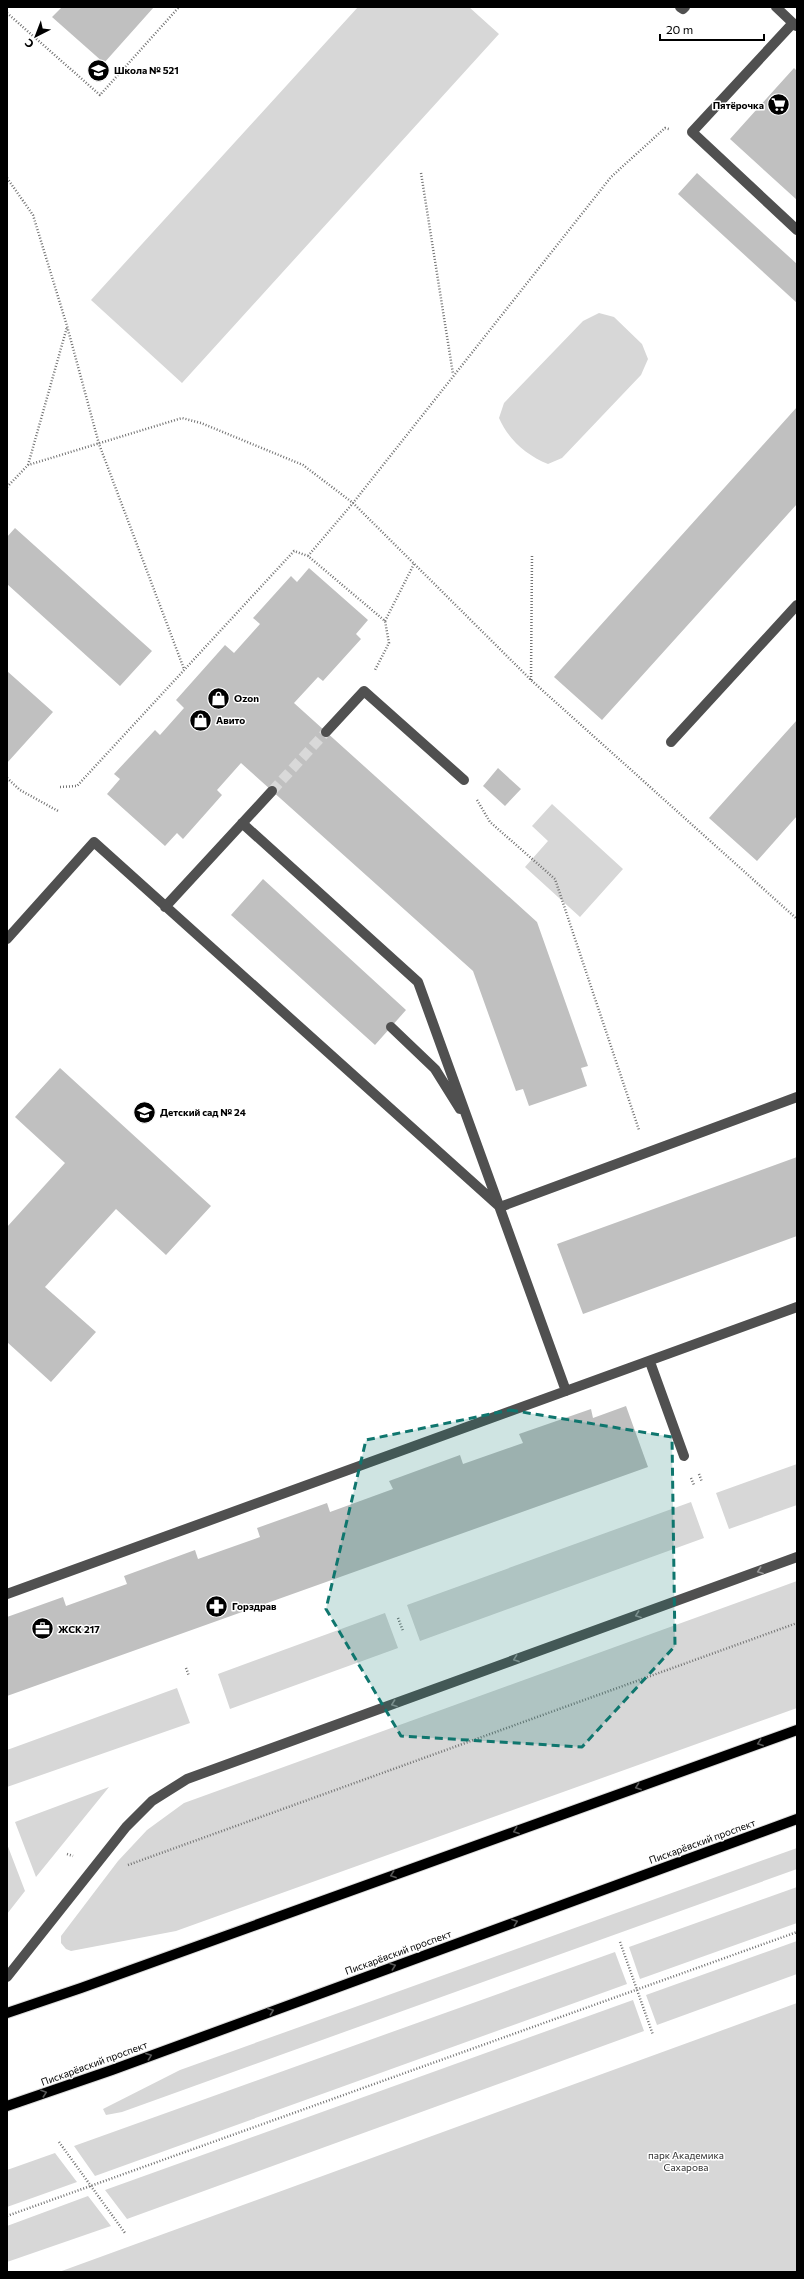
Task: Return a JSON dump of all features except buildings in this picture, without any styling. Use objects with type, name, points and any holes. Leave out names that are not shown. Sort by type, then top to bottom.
[{"type":"main road","points":[[7,2013],[81,1988],[797,1730]]},
{"type":"main road","name":"Пискарёвский проспект","points":[[7,2106],[112,2070],[797,1819]]},
{"type":"street","points":[[680,7],[683,10],[685,7]]},
{"type":"street","points":[[776,7],[795,25],[692,132],[797,230]]},
{"type":"street","points":[[671,742],[797,605]]},
{"type":"street","points":[[326,732],[364,691],[464,780]]},
{"type":"street","points":[[165,907],[272,791]]},
{"type":"street","points":[[242,824],[418,982],[566,1392]]},
{"type":"street","points":[[7,939],[94,842],[500,1207]]},
{"type":"street","points":[[391,1028],[436,1070],[471,1128]]},
{"type":"street","points":[[500,1207],[797,1097]]},
{"type":"street","points":[[7,1594],[650,1362],[797,1307]]},
{"type":"street","points":[[650,1362],[684,1456]]},
{"type":"street","points":[[7,1977],[126,1827],[152,1801],[187,1779],[797,1557]]},
{"type":"path","points":[[7,12],[100,96],[179,7]]},
{"type":"path","points":[[308,556],[353,503],[611,177],[665,128],[692,132]]},
{"type":"path","points":[[421,173],[454,375]]},
{"type":"path","points":[[7,178],[33,215],[67,326],[99,444],[184,669]]},
{"type":"path","points":[[7,487],[28,465],[67,326]]},
{"type":"path","points":[[28,465],[182,418],[195,421],[303,465],[353,503],[531,680],[797,919]]},
{"type":"path","points":[[60,787],[77,786],[294,551],[308,556],[385,622]]},
{"type":"path","points":[[531,680],[532,555]]},
{"type":"path","points":[[364,691],[389,643],[385,622],[414,564]]},
{"type":"path","points":[[7,778],[20,790],[58,811]]},
{"type":"path","points":[[464,780],[490,822],[555,879],[647,1153]]},
{"type":"path","points":[[398,1618],[403,1631]]},
{"type":"path","points":[[67,1854],[94,1866],[110,1871],[797,1623]]},
{"type":"path","points":[[186,1668],[189,1676]]},
{"type":"path","points":[[7,2216],[797,1932]]},
{"type":"path","points":[[620,1942],[653,2035]]},
{"type":"path","points":[[59,2142],[125,2233]]},
{"type":"highlighted area","points":[[510,1410],[672,1437],[675,1646],[582,1747],[401,1736],[326,1609],[366,1440]]},
{"type":"green space","points":[[358,7],[469,7],[499,34],[182,383],[91,300]]},
{"type":"green space","points":[[599,313],[614,317],[642,344],[648,359],[641,375],[562,458],[548,464],[525,451],[507,433],[499,418],[504,403],[583,321]]},
{"type":"green space","points":[[552,804],[623,869],[580,917],[525,867],[548,841],[532,826]]},
{"type":"green space","points":[[797,1464],[797,1505],[729,1529],[716,1493]]},
{"type":"green space","points":[[691,1502],[704,1538],[420,1641],[407,1605]]},
{"type":"green space","points":[[797,1581],[797,1708],[176,1931],[71,1951],[66,1949],[61,1943],[61,1936],[118,1861],[147,1830],[184,1803]]},
{"type":"green space","points":[[385,1613],[398,1648],[230,1709],[218,1674]]},
{"type":"green space","points":[[177,1688],[190,1723],[7,1787],[7,1750]]},
{"type":"green space","points":[[109,1787],[36,1877],[15,1822]]},
{"type":"green space","points":[[7,1844],[25,1891],[7,1914]]},
{"type":"green space","points":[[797,1848],[797,1869],[122,2112],[106,2115],[103,2109],[180,2070]]},
{"type":"green space","points":[[797,1887],[797,1923],[640,1979],[629,1947]]},
{"type":"green space","points":[[797,1941],[797,1974],[657,2025],[646,1995]]},
{"type":"green space","points":[[615,1952],[627,1984],[95,2176],[74,2146]]},
{"type":"green space","points":[[633,2000],[644,2031],[127,2219],[105,2190]]},
{"type":"green space","name":"парк Академика Сахарова","points":[[797,2003],[797,2272],[59,2272]]},
{"type":"green space","points":[[55,2153],[77,2182],[7,2207],[7,2170]]},
{"type":"green space","points":[[88,2196],[111,2226],[7,2262],[7,2226]]},
{"type":"tunnel","points":[[272,791],[326,732]]},
{"type":"place","name":"Школа № 521","points":[[99,70]]},
{"type":"place","name":"Пятёрочка","points":[[779,105]]},
{"type":"place","name":"Ozon","points":[[218,698]]},
{"type":"place","name":"Авито","points":[[201,720]]},
{"type":"place","name":"Детский сад № 24","points":[[144,1112]]},
{"type":"place","name":"Горздрав","points":[[217,1606]]},
{"type":"place","name":"ЖСК 217","points":[[43,1629]]}]
